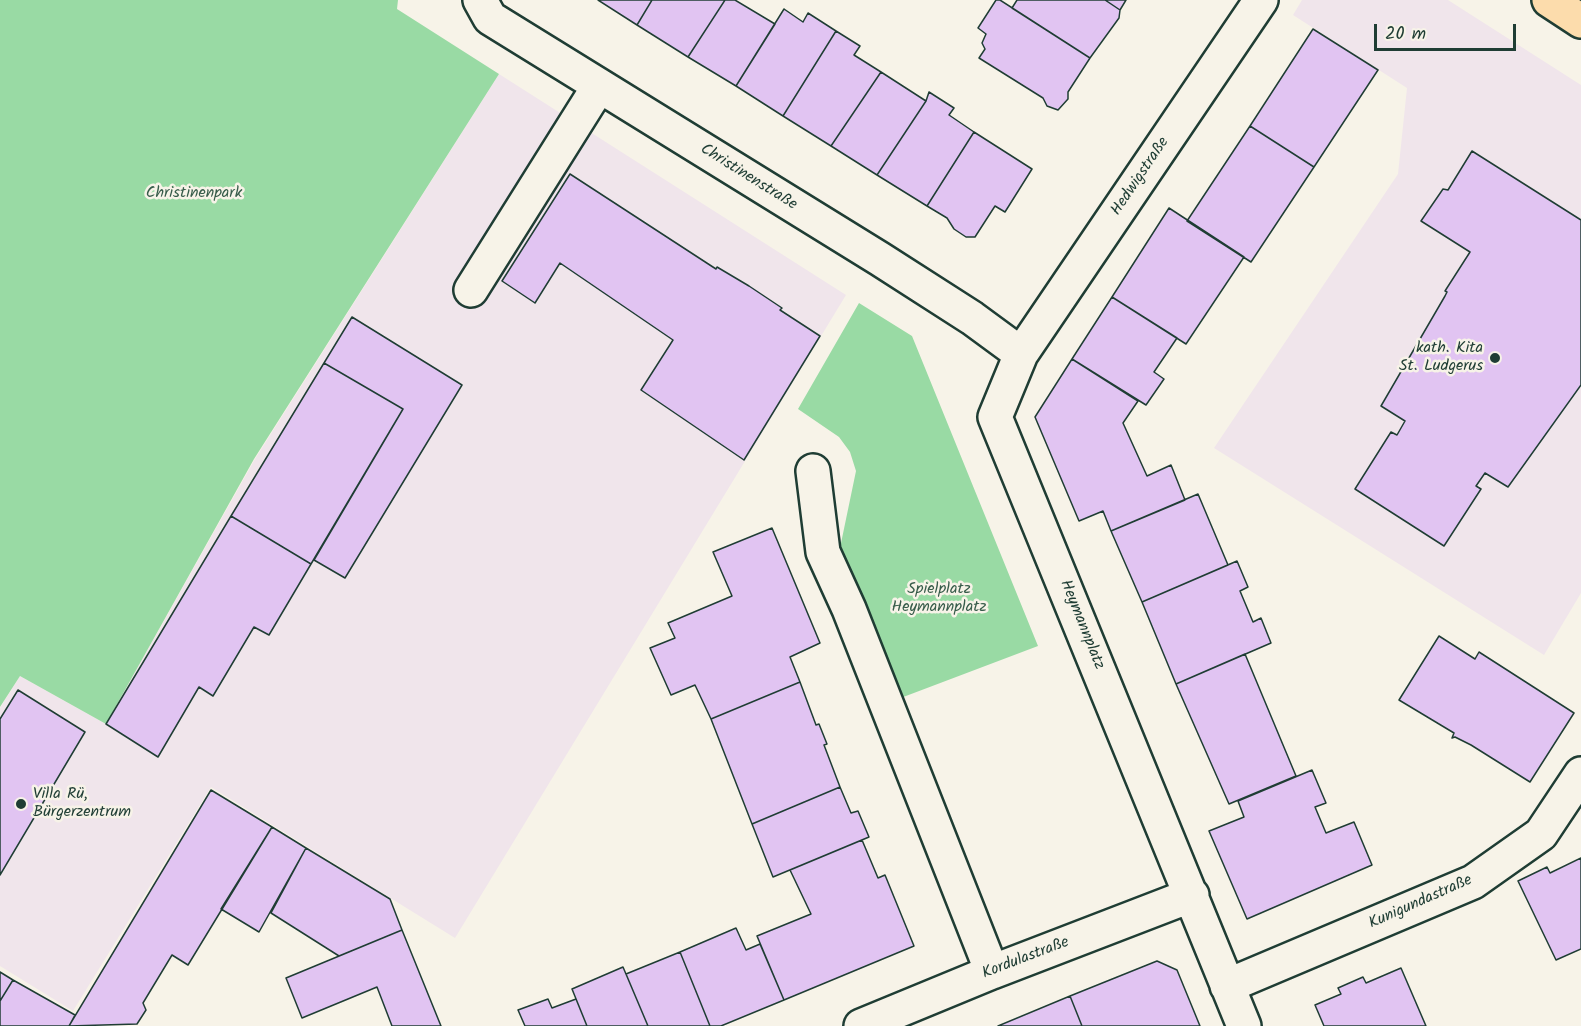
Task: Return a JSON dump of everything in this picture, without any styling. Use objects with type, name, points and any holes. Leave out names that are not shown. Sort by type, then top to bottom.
[{"type":"main road","points":[[1549,0],[1581,21]]},
{"type":"street","name":"Christinenstraße","points":[[480,0],[490,18],[880,259],[972,318],[1021,354]]},
{"type":"street","name":"Hedwigstraße","points":[[1021,354],[1261,0]]},
{"type":"street","points":[[471,290],[599,86]]},
{"type":"street","name":"Heymannplatz","points":[[1021,354],[995,417],[1191,896]]},
{"type":"street","points":[[813,471],[824,552],[849,609],[992,972]]},
{"type":"street","name":"Kunigundastraße","points":[[1227,986],[1473,882],[1541,834],[1581,774]]},
{"type":"street","points":[[1191,896],[1244,1026]]},
{"type":"street","name":"Kordulastraße","points":[[861,1026],[992,972],[1191,896]]},
{"type":"shaded area","points":[[1302,0],[1448,0],[1581,85],[1581,593],[1544,655],[1214,448],[1398,174],[1407,88],[1293,15]]},
{"type":"shaded area","points":[[499,74],[846,295],[455,938],[211,787],[73,1011],[0,966],[0,708],[20,676],[106,724],[255,459]]},
{"type":"green space","name":"Christinenpark","points":[[0,0],[398,0],[397,9],[499,74],[254,459],[106,724],[20,676],[0,707]]},
{"type":"green space","name":"Spielplatz Heymannplatz","points":[[859,303],[912,336],[1038,646],[898,699],[840,548],[856,471],[850,452],[839,437],[798,409]]},
{"type":"building","points":[[598,0],[652,0],[637,25]]},
{"type":"building","points":[[652,0],[725,0],[688,57],[637,25]]},
{"type":"building","points":[[725,0],[735,0],[775,24],[736,86],[688,57]]},
{"type":"building","points":[[996,0],[1000,0],[1090,58],[1068,92],[1068,99],[1058,110],[1047,106],[1043,98],[979,58],[985,49],[982,43],[986,34],[978,28]]},
{"type":"building","points":[[1017,0],[1105,0],[1120,10],[1119,18],[1090,58],[1012,8]]},
{"type":"building","points":[[1105,0],[1126,0],[1120,10]]},
{"type":"building","points":[[784,9],[803,22],[808,13],[836,31],[783,116],[736,86]]},
{"type":"building","points":[[1313,29],[1378,70],[1314,167],[1250,126]]},
{"type":"building","points":[[836,31],[860,46],[854,55],[881,72],[831,146],[783,116]]},
{"type":"building","points":[[881,72],[926,101],[877,175],[831,146]]},
{"type":"building","points":[[929,92],[954,108],[949,115],[974,132],[927,206],[877,175],[926,101]]},
{"type":"building","points":[[1250,126],[1314,167],[1251,262],[1187,221]]},
{"type":"building","points":[[974,132],[1032,169],[1005,212],[995,206],[975,237],[966,237],[954,229],[947,218],[927,206]]},
{"type":"building","name":"kath. Kita St. Ludgerus","points":[[1472,151],[1581,220],[1581,385],[1508,487],[1485,473],[1476,486],[1481,489],[1444,546],[1355,489],[1391,432],[1397,435],[1405,421],[1381,406],[1445,296],[1447,292],[1445,291],[1470,252],[1421,221],[1443,189],[1448,190]]},
{"type":"building","points":[[570,174],[716,269],[717,267],[749,286],[820,336],[744,460],[641,390],[673,340],[560,263],[535,303],[502,281]]},
{"type":"building","points":[[1169,208],[1244,257],[1186,344],[1112,297]]},
{"type":"building","points":[[1112,297],[1177,338],[1154,372],[1164,379],[1146,405],[1072,359]]},
{"type":"building","points":[[352,317],[462,385],[345,578],[314,560],[403,409],[324,363]]},
{"type":"building","points":[[1072,359],[1138,401],[1123,423],[1147,476],[1171,465],[1185,500],[1111,531],[1103,511],[1079,521],[1035,417]]},
{"type":"building","points":[[324,363],[403,409],[311,564],[231,516]]},
{"type":"building","points":[[1198,494],[1228,565],[1142,602],[1111,531]]},
{"type":"building","points":[[231,516],[311,564],[269,635],[254,627],[213,696],[199,687],[158,757],[106,724]]},
{"type":"building","points":[[772,528],[820,643],[790,657],[800,682],[711,719],[695,685],[671,695],[650,648],[675,638],[668,623],[732,596],[713,552]]},
{"type":"building","points":[[1237,561],[1248,587],[1240,591],[1253,622],[1261,618],[1271,643],[1176,684],[1142,602]]},
{"type":"building","points":[[1439,636],[1475,659],[1479,652],[1574,713],[1530,782],[1471,745],[1455,737],[1452,738],[1454,733],[1399,700]]},
{"type":"building","points":[[1245,654],[1296,776],[1229,804],[1176,684]]},
{"type":"building","points":[[800,682],[816,725],[819,724],[827,744],[824,745],[840,787],[752,824],[711,719]]},
{"type":"building","name":"Villa Rü, Bürgerzentrum","points":[[18,690],[85,732],[0,875],[0,719]]},
{"type":"building","points":[[1312,770],[1326,803],[1315,807],[1326,833],[1354,822],[1372,865],[1247,919],[1209,831],[1244,817],[1238,801]]},
{"type":"building","points":[[840,787],[851,813],[858,811],[869,837],[773,877],[752,824]]},
{"type":"building","points":[[211,790],[272,827],[188,965],[172,955],[143,1003],[146,1010],[137,1024],[69,1026]]},
{"type":"building","points":[[272,827],[306,848],[259,932],[221,909]]},
{"type":"building","points":[[862,840],[878,878],[885,875],[914,946],[784,1000],[757,936],[811,914],[790,870]]},
{"type":"building","points":[[306,848],[390,899],[402,930],[339,956],[271,913]]},
{"type":"building","points":[[1581,858],[1581,949],[1556,960],[1518,881],[1547,867],[1550,873]]},
{"type":"building","points":[[736,928],[746,950],[760,944],[784,1000],[721,1026],[710,1026],[680,952]]},
{"type":"building","points":[[402,930],[441,1026],[392,1026],[377,987],[302,1018],[286,978]]},
{"type":"building","points":[[680,952],[710,1026],[648,1026],[626,974]]},
{"type":"building","points":[[1157,961],[1177,970],[1200,1026],[1082,1026],[1070,996]]},
{"type":"building","points":[[623,967],[648,1026],[587,1026],[572,989]]},
{"type":"building","points":[[1401,968],[1426,1026],[1324,1026],[1315,1005],[1341,994],[1338,988],[1363,977],[1366,983]]},
{"type":"building","points":[[0,972],[13,980],[0,1001]]},
{"type":"building","points":[[13,980],[75,1015],[69,1026],[0,1026],[0,1001]]},
{"type":"building","points":[[1070,996],[1082,1026],[998,1026]]},
{"type":"building","points":[[548,999],[552,1008],[576,999],[587,1026],[525,1026],[518,1010]]},
{"type":"place","name":"kath. Kita St. Ludgerus","points":[[1495,358]]},
{"type":"place","name":"Villa Rü, Bürgerzentrum","points":[[21,804]]}]
